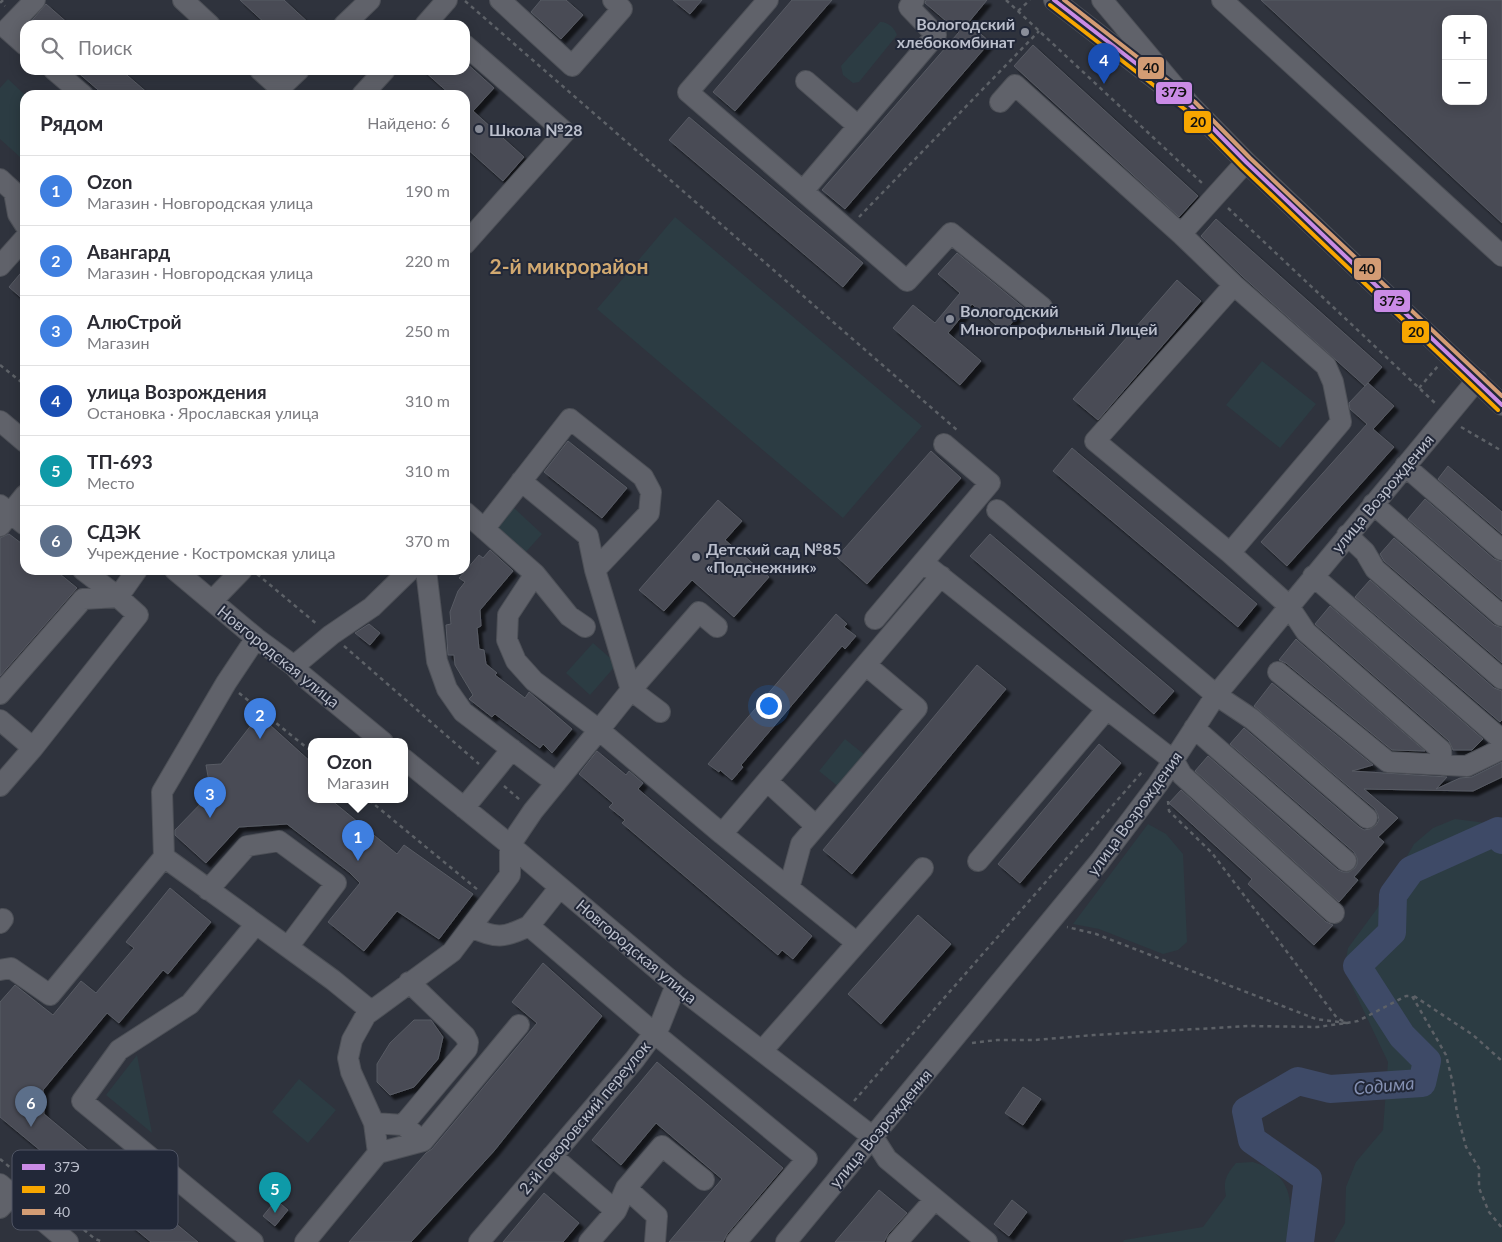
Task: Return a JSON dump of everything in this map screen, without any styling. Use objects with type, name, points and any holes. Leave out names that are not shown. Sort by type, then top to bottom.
[{"type":"street","points":[[20,42],[4,34],[36,0]]},
{"type":"street","points":[[183,0],[205,20]]},
{"type":"street","points":[[349,20],[370,0]]},
{"type":"street","points":[[435,20],[447,0]]},
{"type":"street","points":[[500,0],[572,66],[622,9],[613,0]]},
{"type":"street","points":[[768,0],[688,92],[908,281],[951,233],[1042,307]]},
{"type":"street","points":[[1054,0],[1191,106]]},
{"type":"street","points":[[1102,0],[1191,106],[1246,162],[1502,405]]},
{"type":"street","points":[[1222,0],[1502,256]]},
{"type":"street","points":[[803,191],[936,34],[908,2]]},
{"type":"street","points":[[470,48],[565,132],[470,238]]},
{"type":"street","points":[[60,75],[77,90]]},
{"type":"street","points":[[266,75],[280,88],[294,75]]},
{"type":"street","points":[[367,90],[380,75]]},
{"type":"street","points":[[806,81],[858,126]]},
{"type":"street","points":[[1000,102],[1015,85],[1181,234],[1234,285],[1326,366],[1333,382],[1341,422],[1230,553]]},
{"type":"street","points":[[1181,234],[1246,162]]},
{"type":"street","points":[[0,179],[14,192],[20,217]]},
{"type":"street","points":[[0,266],[20,244]]},
{"type":"street","points":[[1234,285],[1095,441],[1230,553],[1288,605],[1306,632],[1441,750],[1442,765]]},
{"type":"street","name":"улица Возрождения","points":[[786,1242],[1100,861],[1150,778],[1174,761],[1216,695],[1288,605],[1477,380]]},
{"type":"street","points":[[484,529],[570,419],[643,477],[650,492],[648,513],[596,570]]},
{"type":"street","points":[[0,421],[20,438]]},
{"type":"street","points":[[875,619],[990,483],[944,444]]},
{"type":"street","points":[[1405,466],[1502,550]]},
{"type":"street","points":[[521,481],[588,536],[631,690],[660,712]]},
{"type":"street","points":[[9,517],[20,502]]},
{"type":"street","points":[[1373,504],[1502,616]]},
{"type":"street","points":[[997,510],[1216,695],[1252,719],[1367,818]]},
{"type":"street","points":[[470,516],[535,574],[569,616],[585,627]]},
{"type":"street","points":[[1347,535],[1364,552],[1375,569],[1502,679]]},
{"type":"street","points":[[923,562],[1174,761],[1182,775],[1334,913]]},
{"type":"street","points":[[535,574],[508,615],[507,640],[516,662],[534,681],[599,730],[826,920],[857,943]]},
{"type":"street","points":[[0,786],[33,748],[138,615],[89,575]]},
{"type":"street","points":[[118,597],[133,575]]},
{"type":"street","name":"Новгородская улица","points":[[181,575],[256,638],[294,666],[378,738]]},
{"type":"street","points":[[212,601],[237,575]]},
{"type":"street","points":[[294,666],[331,635],[372,606],[405,575]]},
{"type":"street","points":[[427,575],[437,661],[447,689],[463,712],[556,783]]},
{"type":"street","points":[[722,834],[941,576]]},
{"type":"street","points":[[1313,576],[1502,740]]},
{"type":"street","points":[[0,694],[83,599],[118,597]]},
{"type":"street","points":[[378,1153],[374,1123],[366,1102],[356,1086],[348,1058],[352,1040],[366,1015],[452,952],[510,875],[510,845],[533,811],[631,690],[699,612],[717,627]]},
{"type":"street","points":[[0,970],[11,968],[50,995],[164,857],[162,792],[226,683],[256,638]]},
{"type":"street","points":[[790,888],[800,844],[917,708],[866,665]]},
{"type":"street","points":[[1278,672],[1388,762],[1467,766],[1502,749]]},
{"type":"street","points":[[978,861],[1107,709]]},
{"type":"street","points":[[0,720],[33,748]]},
{"type":"street","points":[[1194,728],[1346,861]]},
{"type":"street","points":[[464,808],[512,749]]},
{"type":"street","name":"Новгородская улица","points":[[408,763],[510,845],[676,985],[873,1137]]},
{"type":"street","points":[[767,782],[816,826]]},
{"type":"street","points":[[208,890],[247,846],[280,841],[336,883],[288,947]]},
{"type":"street","points":[[164,857],[333,980],[371,1011]]},
{"type":"street","points":[[762,1051],[923,868]]},
{"type":"street","points":[[471,927],[488,935],[508,936],[529,926],[560,887]]},
{"type":"street","points":[[141,1150],[82,1101],[119,1050],[190,1004],[256,924]]},
{"type":"street","points":[[529,926],[654,1033],[807,1159],[736,1242]]},
{"type":"street","points":[[403,1125],[467,1049],[468,1042],[465,1036],[409,982]]},
{"type":"street","name":"2-й Говоровский переулок","points":[[479,1242],[635,1058],[660,1025],[676,985]]},
{"type":"street","points":[[305,1242],[378,1153],[423,1141],[520,1025]]},
{"type":"street","points":[[374,1123],[403,1125],[423,1141]]},
{"type":"street","points":[[873,1137],[887,1159],[987,1242]]},
{"type":"street","points":[[589,1242],[616,1210],[626,1188],[662,1146],[704,1180]]},
{"type":"street","points":[[552,1156],[616,1210]]},
{"type":"street","points":[[178,1180],[253,1242]]},
{"type":"street","points":[[626,1188],[657,1216],[655,1242]]},
{"type":"street","points":[[898,1242],[935,1199]]},
{"type":"street","points":[[54,1230],[68,1242]]},
{"type":"path","points":[[464,0],[957,430],[944,444]]},
{"type":"path","points":[[1006,0],[1463,429],[1502,451]]},
{"type":"path","points":[[1018,10],[1030,0]]},
{"type":"path","points":[[848,229],[1039,30]]},
{"type":"path","points":[[0,365],[20,381]]},
{"type":"path","points":[[258,575],[367,665],[533,811]]},
{"type":"path","points":[[226,683],[308,749]]},
{"type":"path","points":[[843,1114],[1150,778],[1167,793],[1169,811],[1212,853],[1337,1018],[1347,1023]]},
{"type":"path","points":[[373,803],[491,901]]},
{"type":"path","points":[[1049,922],[1096,934],[1316,1019],[1347,1023]]},
{"type":"path","points":[[948,1046],[998,1040],[1035,1040],[1094,1034],[1249,1026],[1317,1027],[1358,1021],[1406,996],[1412,996],[1473,1035],[1502,1061]]},
{"type":"path","points":[[1412,996],[1446,1054],[1457,1113],[1466,1147],[1478,1168],[1479,1188],[1488,1212],[1502,1228]]},
{"type":"path","points":[[0,1159],[6,1189]]},
{"type":"path","points":[[84,1230],[95,1239],[103,1242]]},
{"type":"shaded area","points":[[880,22],[890,26],[897,35],[859,82],[853,83],[843,75],[841,66]]},
{"type":"shaded area","points":[[8,79],[20,90],[20,157],[0,139],[0,88]]},
{"type":"shaded area","points":[[675,217],[922,426],[843,518],[597,309]]},
{"type":"shaded area","points":[[1262,361],[1316,404],[1280,448],[1226,405]]},
{"type":"shaded area","points":[[513,507],[542,534],[524,554],[495,527]]},
{"type":"shaded area","points":[[593,643],[617,664],[590,695],[566,673]]},
{"type":"shaded area","points":[[845,739],[866,756],[840,788],[819,771]]},
{"type":"shaded area","points":[[1455,819],[1502,825],[1502,1242],[1334,1242],[1345,1223],[1346,1187],[1356,1162],[1383,1130],[1388,1062],[1350,982],[1345,964],[1348,948],[1376,910],[1414,844],[1433,828]]},
{"type":"shaded area","points":[[1148,824],[1166,834],[1183,854],[1187,942],[1178,950],[1163,954],[1099,929],[1073,924]]},
{"type":"shaded area","points":[[137,1055],[152,1133],[106,1095]]},
{"type":"shaded area","points":[[299,1079],[336,1110],[308,1143],[272,1112]]},
{"type":"shaded area","points":[[1253,1162],[1271,1170],[1285,1185],[1290,1203],[1288,1242],[1123,1242],[1124,1240],[1203,1227],[1226,1196],[1225,1182],[1236,1163]]},
{"type":"building","points":[[240,0],[284,0],[306,20],[262,20]]},
{"type":"building","points":[[541,0],[566,0],[583,15],[561,39],[531,12]]},
{"type":"building","points":[[673,0],[702,0],[690,14]]},
{"type":"building","points":[[792,0],[832,0],[735,111],[713,92]]},
{"type":"building","points":[[926,0],[987,0],[968,23],[990,42],[845,209],[822,190],[959,32],[925,3]]},
{"type":"building","points":[[1261,0],[1502,0],[1502,223]]},
{"type":"building","points":[[46,4],[64,20],[32,20]]},
{"type":"building","points":[[1033,45],[1198,196],[1179,217],[1014,66]]},
{"type":"building","name":"Школа №28","points":[[470,66],[494,88],[473,111],[524,157],[503,181],[470,151],[470,90],[445,90],[429,75],[470,75]]},
{"type":"building","points":[[81,75],[127,75],[144,90],[98,90]]},
{"type":"building","points":[[689,117],[863,263],[843,287],[669,140]]},
{"type":"building","points":[[1216,219],[1382,367],[1365,386],[1242,276],[1201,236]]},
{"type":"building","points":[[957,253],[1024,308],[1004,332],[972,304],[948,333],[981,361],[960,385],[893,328],[913,305],[935,323],[960,293],[938,274]]},
{"type":"building","points":[[20,274],[20,297],[9,287]]},
{"type":"building","points":[[1177,280],[1201,301],[1098,420],[1073,399]]},
{"type":"building","points":[[1368,383],[1394,406],[1373,429],[1394,447],[1287,566],[1261,542],[1367,424],[1350,409],[1349,403]]},
{"type":"building","points":[[568,441],[627,488],[602,518],[544,472]]},
{"type":"building","points":[[1072,448],[1257,604],[1238,627],[1053,471]]},
{"type":"building","points":[[931,451],[961,478],[867,584],[837,557]]},
{"type":"building","points":[[1448,466],[1502,512],[1502,534],[1438,479]]},
{"type":"building","points":[[1425,499],[1494,559],[1502,562],[1502,600],[1408,519]]},
{"type":"building","name":"Детский сад №85 «Подснежник»","points":[[718,500],[742,521],[725,540],[769,577],[734,617],[692,580],[664,611],[639,590]]},
{"type":"building","points":[[9,534],[20,542],[20,575],[61,575],[77,588],[0,676],[0,538]]},
{"type":"building","points":[[990,534],[1174,691],[1154,714],[970,556]]},
{"type":"building","points":[[1394,538],[1494,625],[1502,628],[1502,663],[1384,561],[1380,554]]},
{"type":"building","points":[[490,550],[513,571],[480,610],[481,626],[477,628],[479,649],[484,650],[486,664],[497,673],[495,675],[525,698],[529,692],[572,729],[552,753],[543,744],[540,748],[495,714],[492,717],[469,699],[473,695],[455,665],[454,655],[448,655],[446,625],[451,624],[450,612],[458,591],[465,582],[459,578],[462,575],[470,575],[470,565],[479,555],[483,558]]},
{"type":"building","points":[[1370,580],[1494,688],[1502,691],[1502,720],[1500,722],[1355,597]]},
{"type":"building","points":[[1330,606],[1483,739],[1472,750],[1453,750],[1449,741],[1315,624]]},
{"type":"building","points":[[836,614],[847,624],[844,627],[856,636],[845,649],[842,646],[741,765],[743,767],[732,780],[720,770],[719,772],[708,764]]},
{"type":"building","points":[[369,624],[380,633],[370,645],[355,633]]},
{"type":"building","points":[[1296,639],[1425,751],[1392,750],[1286,663],[1279,660]]},
{"type":"building","points":[[977,665],[1006,689],[852,874],[823,850]]},
{"type":"building","points":[[1272,683],[1373,765],[1352,771],[1447,777],[1436,789],[1460,778],[1472,777],[1502,762],[1502,777],[1473,791],[1364,789],[1398,818],[1378,837],[1384,842],[1354,877],[1358,880],[1339,902],[1195,771],[1208,756],[1338,870],[1349,872],[1355,868],[1357,858],[1354,852],[1230,744],[1244,728],[1359,827],[1364,830],[1376,825],[1379,820],[1375,809],[1254,706]]},
{"type":"building","points":[[259,715],[308,759],[308,803],[335,803],[397,854],[404,845],[473,894],[439,939],[397,911],[364,951],[328,922],[360,883],[349,872],[287,824],[239,827],[206,863],[175,835],[175,830],[211,793],[206,765],[221,764]]},
{"type":"building","points":[[1099,744],[1121,763],[1020,883],[998,864]]},
{"type":"building","points":[[597,751],[626,775],[629,771],[643,783],[638,789],[812,936],[793,959],[782,950],[778,955],[622,823],[625,820],[609,807],[613,803],[579,774]]},
{"type":"building","points":[[1181,790],[1326,922],[1333,925],[1314,945],[1248,884],[1252,879],[1169,803]]},
{"type":"building","points":[[170,888],[211,922],[168,974],[163,970],[119,1023],[107,1013],[43,1090],[44,1114],[87,1150],[40,1150],[0,1117],[0,1002],[15,985],[53,1015],[81,981],[96,993],[134,948],[126,942]]},
{"type":"building","points":[[918,915],[951,944],[881,1024],[848,994]]},
{"type":"building","points":[[543,963],[602,1016],[494,1151],[411,1242],[349,1242],[426,1153],[432,1149],[537,1023],[512,1002]]},
{"type":"building","points":[[414,1020],[431,1020],[443,1037],[438,1059],[414,1087],[390,1095],[377,1082],[377,1064],[390,1043]]},
{"type":"building","points":[[657,1062],[783,1168],[727,1234],[723,1242],[669,1242],[722,1179],[656,1123],[621,1165],[592,1140]]},
{"type":"building","points":[[1023,1087],[1041,1099],[1023,1125],[1005,1113]]},
{"type":"building","points":[[879,1190],[907,1213],[888,1234],[884,1242],[835,1242]]},
{"type":"building","points":[[544,1193],[579,1223],[563,1242],[503,1242]]},
{"type":"building","points":[[276,1200],[288,1210],[275,1226],[263,1216]]},
{"type":"building","points":[[1012,1200],[1027,1212],[1009,1236],[994,1224]]},
{"type":"building","points":[[178,1225],[198,1242],[151,1242],[137,1230],[178,1230]]},
{"type":"waterway","name":"Содима","points":[[1300,1242],[1308,1179],[1252,1140],[1246,1111],[1298,1081],[1330,1089],[1422,1083],[1427,1061],[1402,1036],[1357,966],[1392,932],[1393,895],[1411,870],[1498,831],[1502,840]]},
{"type":"transit line","name":"37Э","points":[[1054,0],[1191,106],[1246,162],[1502,405]]},
{"type":"transit line","name":"40","points":[[1064,0],[1195,102],[1250,158],[1502,396]]},
{"type":"transit line","name":"20","points":[[1050,5],[1187,111],[1242,167],[1498,410]]},
{"type":"place","name":"Вологодский хлебокомбинат","points":[[1025,32]]},
{"type":"place","name":"улица Возрождения","points":[[1104,84]]},
{"type":"place","name":"Школа №28","points":[[479,129]]},
{"type":"place","name":"Вологодский Многопрофильный Лицей","points":[[950,319]]},
{"type":"place","name":"Детский сад №85 «Подснежник»","points":[[696,557]]},
{"type":"place","name":"Авангард","points":[[260,739]]},
{"type":"place","name":"АлюСтрой","points":[[210,818]]},
{"type":"place","name":"Ozon","points":[[358,861]]},
{"type":"place","name":"СДЭК","points":[[31,1127]]},
{"type":"place","name":"ТП-693","points":[[275,1213]]},
{"type":"district","name":"2-й микрорайон","points":[[569,265]]}]
